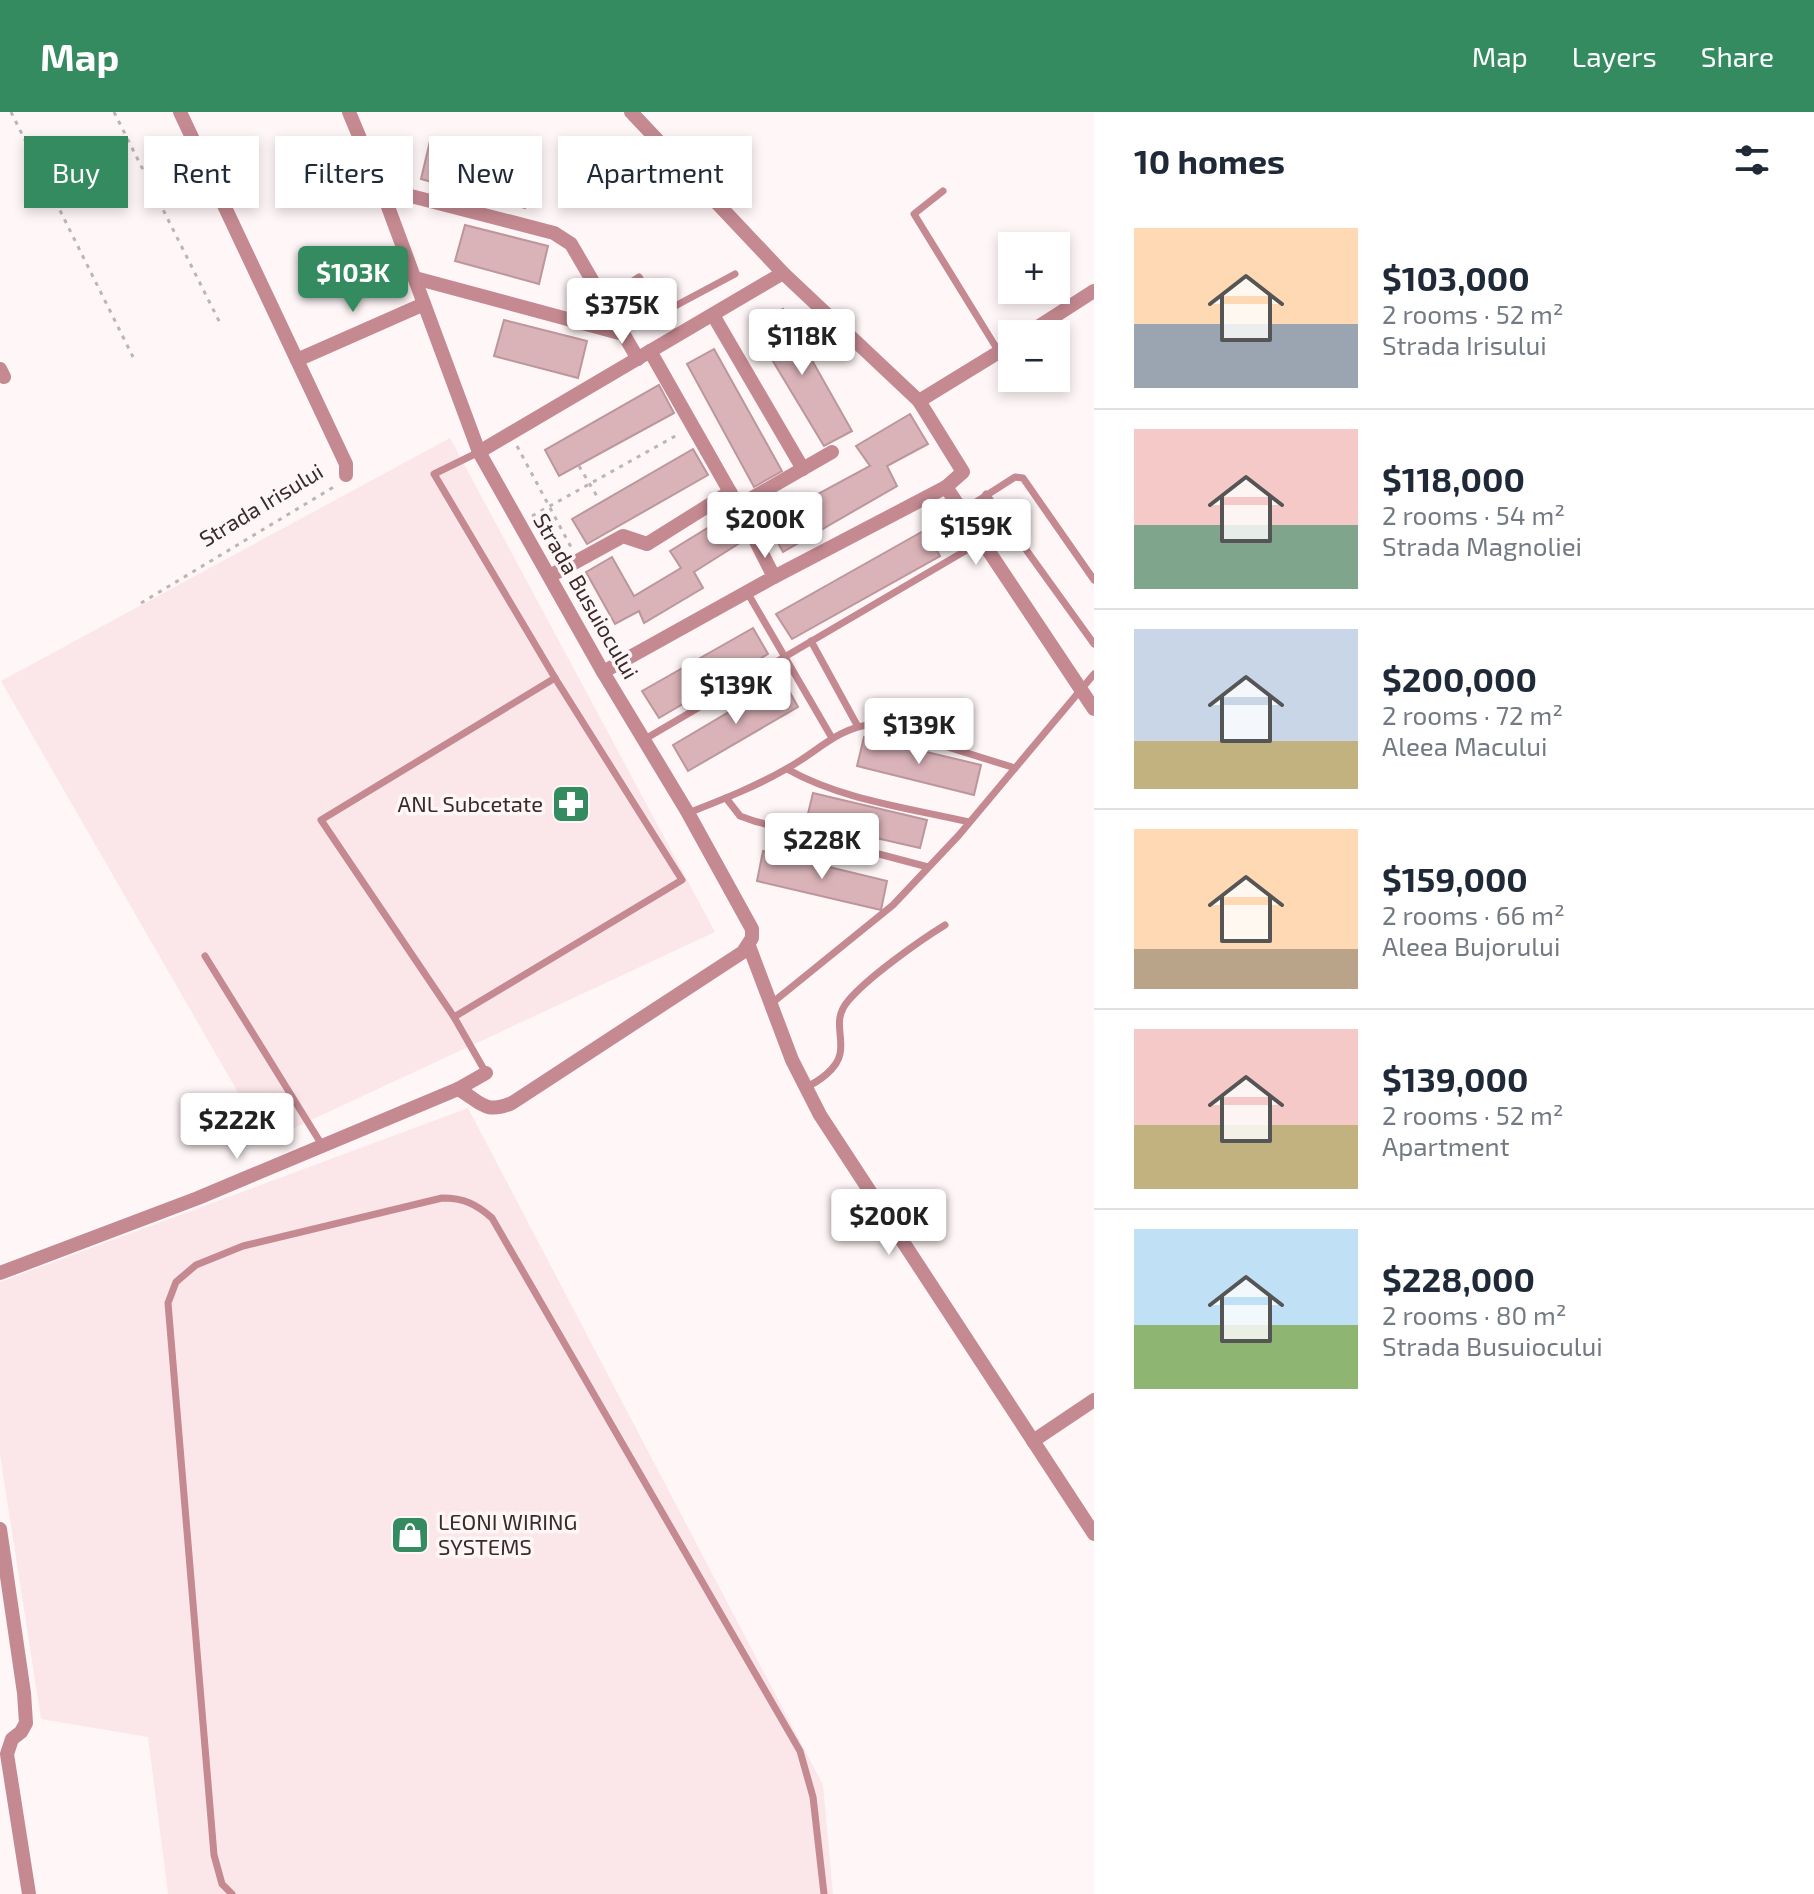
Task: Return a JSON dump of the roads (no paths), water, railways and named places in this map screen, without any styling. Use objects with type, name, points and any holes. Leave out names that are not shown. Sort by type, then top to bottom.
[{"type":"street","name":"Strada Irisului","points":[[180,112],[346,464],[346,475]]},
{"type":"street","name":"Strada Busuiocului","points":[[349,112],[359,136]]},
{"type":"street","points":[[603,672],[774,577],[946,487],[963,472],[919,401],[783,273],[631,112]]},
{"type":"street","points":[[413,197],[554,233],[571,244],[623,334],[644,355],[692,426],[774,577]]},
{"type":"street","name":"Strada Busuiocului","points":[[388,208],[479,452],[603,672],[748,918],[752,938],[749,946],[792,1060],[806,1087],[828,1127],[1094,1534]]},
{"type":"street","points":[[479,452],[783,273]]},
{"type":"street","points":[[415,278],[623,334]]},
{"type":"street","points":[[1049,320],[1094,291]]},
{"type":"street","points":[[297,360],[424,304]]},
{"type":"street","points":[[713,315],[803,469]]},
{"type":"street","points":[[919,401],[998,353]]},
{"type":"street","points":[[550,576],[623,536],[647,544],[832,452]]},
{"type":"street","points":[[946,487],[1094,709]]},
{"type":"street","points":[[458,1089],[478,1104],[491,1108],[512,1103],[749,946]]},
{"type":"street","points":[[0,1273],[198,1198],[458,1089],[486,1073]]},
{"type":"street","points":[[1033,1441],[1094,1400]]},
{"type":"street","points":[[0,1529],[24,1693],[26,1723],[12,1739],[7,1754],[29,1894]]},
{"type":"lane","points":[[943,191],[914,214],[998,336]]},
{"type":"lane","points":[[605,300],[639,277],[662,313],[735,274]]},
{"type":"lane","points":[[454,1017],[682,880],[555,678],[434,474],[479,452]]},
{"type":"lane","points":[[962,511],[1015,477],[1023,478],[1094,580]]},
{"type":"lane","points":[[986,494],[1094,644]]},
{"type":"lane","points":[[645,739],[982,541]]},
{"type":"lane","points":[[747,592],[832,738]]},
{"type":"lane","points":[[811,641],[857,725]]},
{"type":"lane","points":[[772,1003],[893,905],[969,822],[1094,674]]},
{"type":"lane","points":[[486,1073],[454,1017],[321,820],[555,678]]},
{"type":"lane","points":[[688,813],[787,769],[857,725],[874,724],[1015,768]]},
{"type":"lane","points":[[787,769],[833,790],[969,822]]},
{"type":"lane","points":[[726,798],[740,816],[754,821],[928,867]]},
{"type":"lane","points":[[806,1087],[817,1083],[840,1054],[839,1019],[849,999],[945,925]]},
{"type":"lane","points":[[205,956],[323,1145]]},
{"type":"lane","points":[[232,1894],[222,1884],[214,1855],[168,1303],[176,1282],[196,1265],[243,1246],[442,1198],[475,1203],[492,1218],[800,1751],[813,1797],[824,1894]]},
{"type":"place","name":"ANL Subcetate","points":[[571,804]]},
{"type":"place","name":"LEONI WIRING SYSTEMS","points":[[410,1535]]}]
